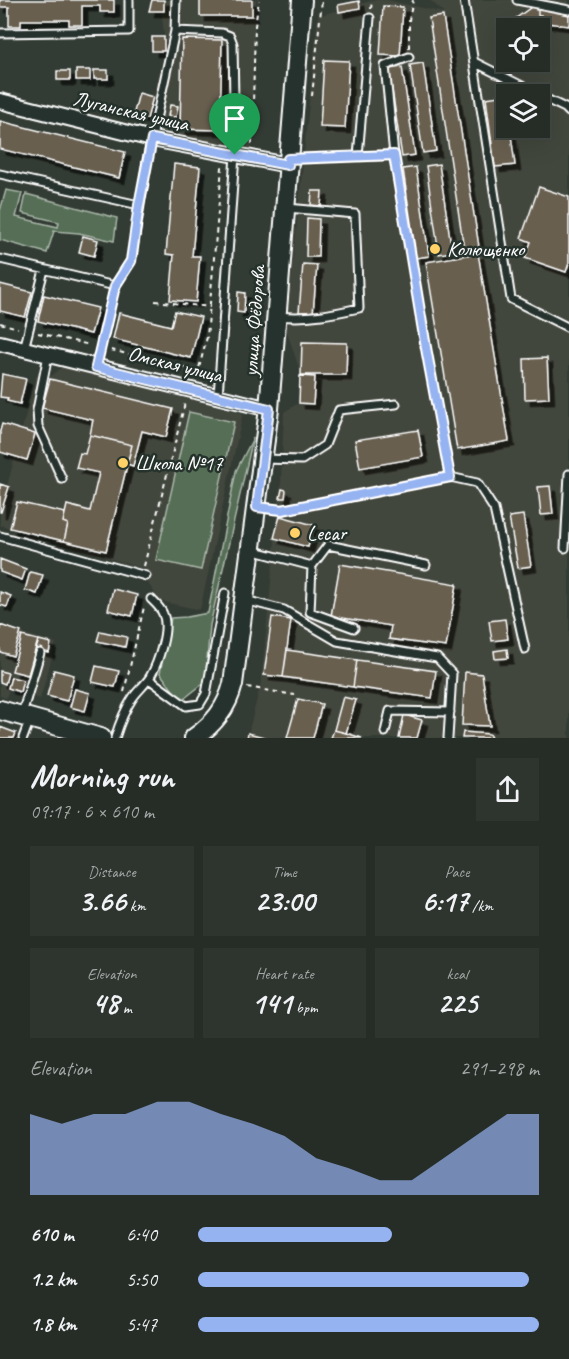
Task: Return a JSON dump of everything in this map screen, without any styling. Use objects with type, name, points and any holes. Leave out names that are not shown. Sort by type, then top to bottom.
[{"type":"main road","name":"улица Фёдорова","points":[[194,738],[214,727],[225,707],[233,684],[269,409],[302,0]]},
{"type":"main road","points":[[0,710],[101,738]]},
{"type":"street","name":"Луганская улица","points":[[0,100],[152,139],[251,158],[288,162]]},
{"type":"street","name":"Омская улица","points":[[0,342],[269,409]]},
{"type":"lane","points":[[0,33],[129,31],[129,0]]},
{"type":"lane","points":[[96,367],[115,286],[131,261],[139,205],[175,31],[176,0]]},
{"type":"lane","points":[[464,0],[511,299],[569,328]]},
{"type":"lane","points":[[516,0],[569,10]]},
{"type":"lane","points":[[358,156],[370,18]]},
{"type":"lane","points":[[175,31],[222,33],[230,36],[233,44],[235,155],[218,396]]},
{"type":"lane","points":[[409,57],[385,66],[394,155],[450,477]]},
{"type":"lane","points":[[474,62],[517,84]]},
{"type":"lane","points":[[550,100],[569,112]]},
{"type":"lane","points":[[288,162],[394,155]]},
{"type":"lane","points":[[0,174],[139,205]]},
{"type":"lane","points":[[277,316],[320,317],[359,308],[355,214],[285,208]]},
{"type":"lane","points":[[0,259],[115,286]]},
{"type":"lane","points":[[24,349],[44,270]]},
{"type":"lane","points":[[48,355],[37,410],[38,426],[62,479]]},
{"type":"lane","points":[[263,459],[302,460],[310,455],[325,445],[339,410],[396,404]]},
{"type":"lane","points":[[565,548],[569,474]]},
{"type":"lane","points":[[257,507],[282,510],[450,477],[477,483],[494,509],[525,649]]},
{"type":"lane","points":[[0,536],[146,576]]},
{"type":"lane","points":[[354,628],[310,612],[312,566],[328,545],[426,565]]},
{"type":"lane","points":[[251,550],[312,566]]},
{"type":"lane","points":[[149,679],[186,706],[200,704],[206,694],[225,593]]},
{"type":"lane","points":[[115,738],[119,724],[132,699],[149,679],[157,661],[165,625],[163,613],[151,599]]},
{"type":"lane","points":[[244,600],[284,610],[336,640],[437,658],[452,674],[448,738]]},
{"type":"lane","points":[[23,738],[39,653]]},
{"type":"lane","points":[[385,732],[390,711],[450,712]]},
{"type":"path","points":[[251,158],[255,26],[259,0]]},
{"type":"path","points":[[311,104],[322,0]]},
{"type":"path","points":[[409,57],[409,20],[413,0]]},
{"type":"path","points":[[146,576],[143,569],[186,398],[192,390],[199,371],[207,338],[222,167],[212,164]]},
{"type":"path","points":[[155,301],[225,309]]},
{"type":"path","points":[[123,696],[144,606]]},
{"type":"path","points":[[233,684],[294,694]]},
{"type":"shaded area","points":[[160,0],[256,0],[251,150],[149,130],[155,90],[166,51]]},
{"type":"shaded area","points":[[375,0],[387,0],[444,13],[430,0],[569,0],[569,738],[247,738],[261,683],[281,482],[284,412],[299,403],[301,374],[286,329],[318,16]]},
{"type":"shaded area","name":"Школа №17","points":[[63,366],[243,413],[200,610],[160,601],[148,583],[150,571],[0,525],[0,513],[36,376],[49,378]]},
{"type":"shaded area","points":[[22,633],[56,643],[40,699],[9,689],[6,698],[0,696],[0,653],[15,657]]},
{"type":"green space","points":[[6,190],[22,193],[16,217],[58,227],[59,222],[22,213],[26,194],[117,218],[114,241],[79,233],[54,231],[47,253],[0,240],[0,211]]},
{"type":"green space","points":[[189,412],[234,422],[201,570],[156,560]]},
{"type":"green space","points":[[253,438],[210,625],[205,682],[181,701],[160,673],[171,618],[208,613],[236,471]]},
{"type":"building","points":[[0,0],[114,0],[114,12],[100,12],[100,6],[82,6],[82,25],[69,25],[69,20],[21,20],[21,26],[9,26],[9,7],[0,7]]},
{"type":"building","points":[[152,0],[164,0],[164,11],[149,11]]},
{"type":"building","points":[[200,0],[252,0],[252,16],[200,16]]},
{"type":"building","points":[[359,1],[360,8],[339,12],[338,5]]},
{"type":"building","points":[[537,3],[536,10],[538,10],[538,15],[541,15],[541,18],[516,18]]},
{"type":"building","points":[[537,3],[564,8],[569,15],[569,26],[550,23],[550,18],[541,18],[541,15],[538,15],[538,10],[536,10]]},
{"type":"building","points":[[383,6],[403,7],[400,56],[380,55]]},
{"type":"building","points":[[443,16],[479,247],[464,249],[429,18]]},
{"type":"building","points":[[152,37],[164,37],[164,51],[152,51]]},
{"type":"building","points":[[182,39],[222,40],[220,130],[180,129]]},
{"type":"building","points":[[324,60],[349,61],[345,128],[320,127]]},
{"type":"building","points":[[423,63],[436,151],[423,153],[410,65]]},
{"type":"building","points":[[402,67],[415,155],[402,157],[389,69]]},
{"type":"building","points":[[76,70],[90,70],[90,80],[76,80]]},
{"type":"building","points":[[94,70],[108,70],[108,79],[94,79]]},
{"type":"building","points":[[57,71],[70,71],[70,80],[57,80]]},
{"type":"building","points":[[139,93],[153,97],[147,119],[133,116]]},
{"type":"building","points":[[496,96],[496,138],[511,138],[515,165],[495,167],[486,98]]},
{"type":"building","points":[[170,105],[178,106],[176,117],[168,116]]},
{"type":"building","points":[[0,121],[125,152],[119,178],[0,149]]},
{"type":"building","points":[[167,121],[172,122],[171,130],[166,129]]},
{"type":"building","points":[[174,164],[200,167],[192,256],[200,256],[196,302],[170,300],[174,255],[166,254]]},
{"type":"building","points":[[439,164],[452,252],[439,254],[426,166]]},
{"type":"building","points":[[416,167],[429,256],[416,258],[403,169]]},
{"type":"building","points":[[539,187],[569,197],[569,263],[566,272],[525,258],[531,242],[521,238]]},
{"type":"building","points":[[312,191],[322,191],[321,206],[311,205]]},
{"type":"building","points":[[307,218],[319,219],[318,257],[306,257]]},
{"type":"building","points":[[83,236],[98,240],[94,256],[79,252]]},
{"type":"building","points":[[478,253],[509,441],[457,450],[426,262]]},
{"type":"building","points":[[303,264],[317,265],[313,313],[299,312]]},
{"type":"building","points":[[0,284],[32,292],[25,317],[0,311]]},
{"type":"building","points":[[238,292],[245,293],[244,313],[237,312]]},
{"type":"building","points":[[44,295],[98,308],[91,334],[38,321]]},
{"type":"building","points":[[175,311],[201,317],[191,358],[113,339],[119,313],[171,326]]},
{"type":"building","points":[[302,342],[347,343],[346,375],[301,375]]},
{"type":"building","points":[[547,358],[549,398],[525,399],[524,359]]},
{"type":"building","points":[[2,374],[26,379],[20,404],[0,397]]},
{"type":"building","points":[[300,376],[315,377],[313,404],[299,403]]},
{"type":"building","points":[[50,379],[173,409],[166,437],[142,431],[133,466],[127,464],[132,445],[90,435],[93,420],[42,408]]},
{"type":"building","points":[[2,424],[35,434],[27,460],[0,452]]},
{"type":"building","points":[[418,430],[423,457],[360,468],[355,440]]},
{"type":"building","points":[[90,435],[132,445],[106,551],[64,541],[68,524],[63,522],[67,505],[90,511],[99,473],[76,468],[80,453],[85,454]]},
{"type":"building","points":[[0,484],[9,487],[1,512],[0,512]]},
{"type":"building","points":[[550,486],[553,514],[541,515],[538,487]]},
{"type":"building","points":[[282,489],[286,490],[285,498],[280,498]]},
{"type":"building","points":[[17,502],[65,513],[63,522],[68,524],[64,541],[10,528]]},
{"type":"building","points":[[523,515],[531,566],[518,568],[509,517]]},
{"type":"building","points":[[280,516],[314,525],[308,547],[274,538]]},
{"type":"building","points":[[0,559],[26,569],[22,580],[0,572]]},
{"type":"building","points":[[340,564],[457,584],[446,647],[389,639],[391,626],[331,616]]},
{"type":"building","points":[[30,572],[43,575],[37,594],[25,590]]},
{"type":"building","points":[[113,589],[137,595],[132,616],[108,610]]},
{"type":"building","points":[[0,592],[11,596],[7,607],[0,605]]},
{"type":"building","points":[[272,617],[291,620],[283,677],[264,675]]},
{"type":"building","points":[[505,619],[508,639],[492,641],[489,621]]},
{"type":"building","points":[[0,625],[21,632],[13,656],[0,652]]},
{"type":"building","points":[[100,631],[127,637],[125,647],[97,641]]},
{"type":"building","points":[[22,636],[38,640],[28,675],[12,671]]},
{"type":"building","points":[[39,640],[51,643],[49,653],[36,649]]},
{"type":"building","points":[[507,649],[508,658],[495,659],[494,651]]},
{"type":"building","points":[[287,650],[357,660],[353,687],[283,677]]},
{"type":"building","points":[[357,660],[436,671],[432,698],[353,687]]},
{"type":"building","points":[[96,666],[119,671],[115,687],[92,682]]},
{"type":"building","points":[[54,670],[74,675],[67,701],[47,696]]},
{"type":"building","points":[[0,671],[8,673],[5,684],[0,682]]},
{"type":"building","points":[[465,672],[482,674],[490,726],[462,725]]},
{"type":"building","points":[[11,677],[23,680],[20,692],[8,688]]},
{"type":"building","points":[[75,689],[90,693],[85,711],[70,707]]},
{"type":"building","points":[[343,697],[356,700],[346,733],[334,730]]},
{"type":"building","points":[[298,699],[322,704],[313,738],[287,738]]},
{"type":"building","points":[[404,715],[422,720],[417,738],[399,738]]},
{"type":"building","points":[[0,727],[16,733],[14,738],[0,738]]},
{"type":"building","points":[[334,730],[346,733],[362,738],[331,738]]},
{"type":"building","points":[[463,732],[489,734],[491,738],[462,738]]},
{"type":"building","points":[[248,733],[268,738],[247,738]]},
{"type":"place","name":"Колющенко","points":[[435,249]]},
{"type":"place","name":"Школа №17","points":[[123,463]]},
{"type":"place","name":"Lecar","points":[[295,533]]},
{"type":"route","points":[[152,139],[235,155],[288,165],[288,159],[394,155],[450,477],[282,510],[257,507],[269,409],[96,367],[115,286],[131,261],[152,139]]}]
